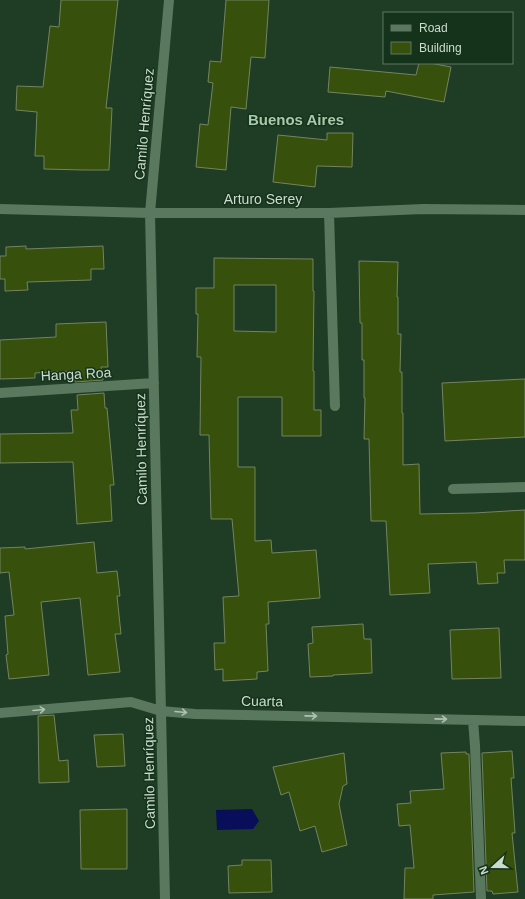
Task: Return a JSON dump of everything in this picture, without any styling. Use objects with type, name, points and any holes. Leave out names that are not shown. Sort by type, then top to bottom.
[{"type":"street","name":"Camilo Henríquez","points":[[165,899],[150,212],[169,0]]},
{"type":"street","name":"Arturo Serey","points":[[0,209],[329,213],[422,209],[525,210]]},
{"type":"street","points":[[329,213],[335,406]]},
{"type":"street","name":"Hanga Roa","points":[[0,392],[154,383]]},
{"type":"street","points":[[452,490],[525,487]]},
{"type":"street","name":"Cuarta","points":[[0,713],[132,702],[161,711],[195,714],[525,721]]},
{"type":"street","points":[[474,720],[481,899]]},
{"type":"shaded area","points":[[252,809],[259,821],[253,829],[217,830],[216,810]]},
{"type":"building","points":[[61,0],[118,0],[106,108],[112,108],[109,170],[44,169],[44,156],[35,156],[37,112],[16,110],[17,86],[43,87],[50,26],[59,27]]},
{"type":"building","points":[[226,0],[269,0],[265,58],[251,57],[246,109],[231,107],[226,170],[196,167],[200,124],[208,125],[213,83],[208,82],[210,61],[221,62]]},
{"type":"building","points":[[419,64],[435,64],[451,67],[444,102],[386,91],[385,97],[328,92],[330,67],[416,75]]},
{"type":"building","points":[[327,133],[353,133],[352,167],[317,166],[315,187],[273,182],[278,135],[327,140]]},
{"type":"building","points":[[26,246],[26,249],[103,246],[104,269],[91,269],[91,280],[27,282],[28,290],[5,291],[5,279],[0,279],[0,256],[6,256],[6,247]]},
{"type":"building","points":[[214,258],[313,259],[314,410],[321,410],[321,436],[282,436],[282,397],[238,397],[238,467],[255,467],[255,541],[271,540],[272,553],[316,550],[320,598],[268,602],[269,624],[266,624],[268,671],[257,672],[257,679],[223,681],[223,669],[215,670],[214,643],[225,643],[223,597],[239,596],[232,519],[211,519],[209,435],[200,435],[201,357],[197,357],[198,314],[196,314],[196,288],[214,288]],"holes":[[[234,285],[276,285],[276,332],[234,331]]]},
{"type":"building","points":[[359,261],[398,262],[397,297],[398,334],[401,334],[400,372],[402,372],[403,465],[419,464],[420,514],[525,510],[525,560],[504,560],[505,573],[497,573],[498,583],[478,584],[476,562],[428,564],[430,593],[390,595],[386,521],[371,521],[369,439],[364,439],[364,360],[362,360],[362,323],[360,323]]},
{"type":"building","points":[[106,322],[108,367],[101,367],[103,380],[75,382],[74,371],[35,373],[35,378],[0,379],[0,340],[56,337],[56,324]]},
{"type":"building","points":[[525,379],[525,437],[445,441],[442,383]]},
{"type":"building","points":[[104,393],[105,408],[107,408],[114,485],[110,485],[112,521],[77,524],[73,462],[0,463],[0,434],[73,433],[71,410],[78,410],[77,395]]},
{"type":"building","points":[[94,542],[97,573],[117,571],[120,596],[117,596],[121,634],[115,634],[120,672],[88,675],[80,598],[41,602],[49,675],[9,679],[6,655],[8,654],[5,616],[14,615],[9,572],[0,573],[0,548],[25,547],[25,549]]},
{"type":"building","points":[[363,624],[364,639],[371,639],[372,673],[310,677],[308,644],[313,643],[312,627]]},
{"type":"building","points":[[499,628],[501,678],[452,679],[450,630]]},
{"type":"building","points":[[54,715],[59,761],[68,760],[69,782],[39,783],[38,716]]},
{"type":"building","points":[[123,734],[125,766],[97,767],[94,735]]},
{"type":"building","points":[[512,751],[514,778],[511,778],[515,833],[512,833],[518,892],[493,894],[492,891],[487,891],[482,753]]},
{"type":"building","points":[[466,752],[466,754],[469,754],[474,892],[433,895],[433,899],[404,899],[405,868],[414,868],[410,825],[399,826],[397,804],[411,803],[410,791],[444,789],[441,753]]},
{"type":"building","points":[[344,753],[347,784],[343,786],[339,804],[347,845],[322,852],[315,826],[300,831],[289,792],[281,795],[273,767]]},
{"type":"building","points":[[127,809],[127,869],[81,869],[80,810]]},
{"type":"building","points":[[242,860],[271,860],[272,892],[229,893],[228,866],[242,865]]},
{"type":"district","name":"Buenos Aires","points":[[296,120]]}]
